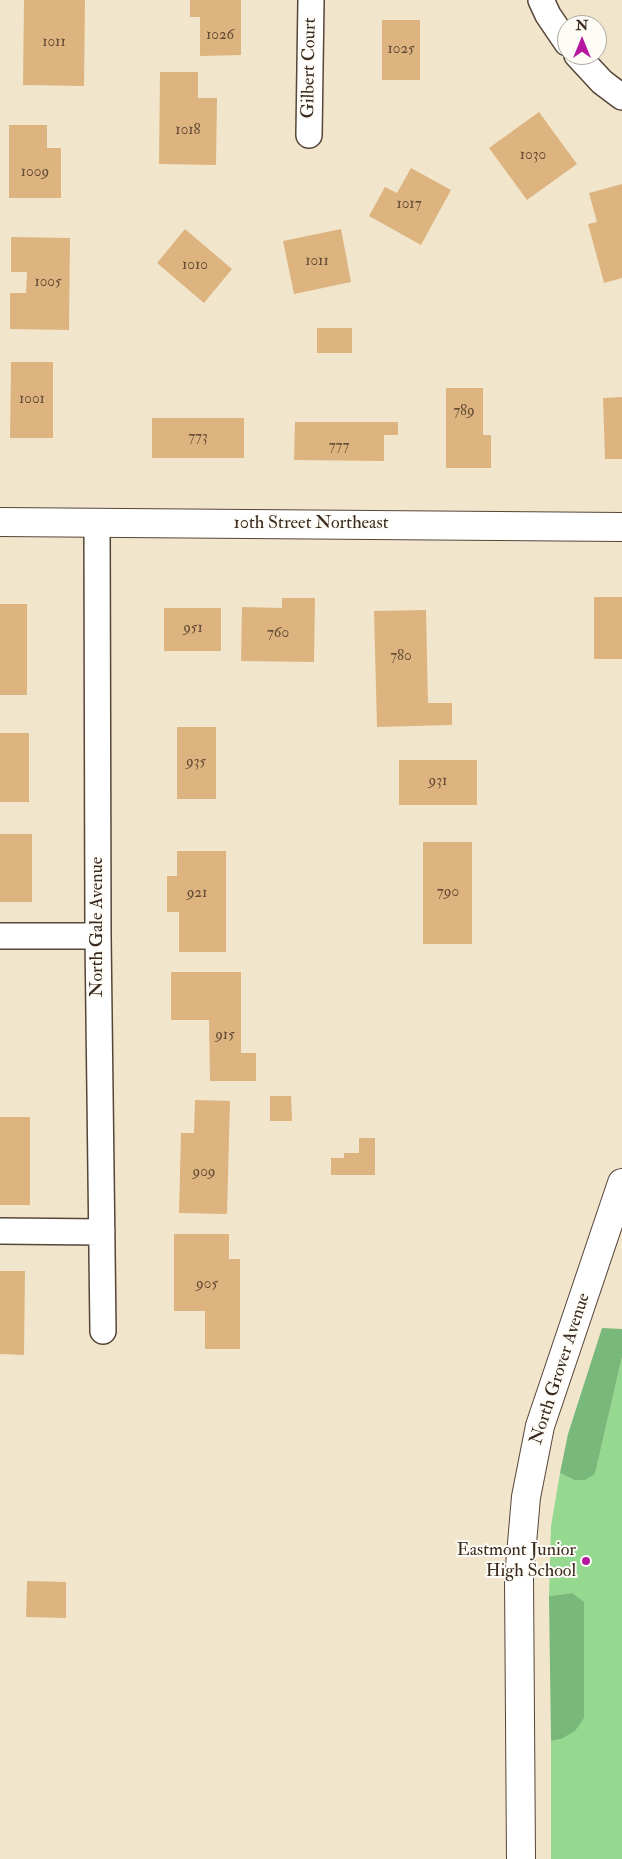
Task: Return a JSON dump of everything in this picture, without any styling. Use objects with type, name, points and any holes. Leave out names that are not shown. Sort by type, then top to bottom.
[{"type":"street","name":"Gilbert Court","points":[[309,135],[311,0]]},
{"type":"street","points":[[541,0],[557,28]]},
{"type":"street","points":[[586,65],[602,82],[622,97]]},
{"type":"street","name":"10th Street Northeast","points":[[0,522],[622,527]]},
{"type":"street","name":"North Gale Avenue","points":[[97,522],[98,936],[103,1331]]},
{"type":"street","points":[[0,936],[98,936]]},
{"type":"street","name":"North Grover Avenue","points":[[522,1859],[519,1578],[526,1497],[540,1426],[622,1183]]},
{"type":"street","points":[[0,1231],[102,1232]]},
{"type":"green space","points":[[602,1328],[622,1329],[622,1357],[595,1474],[585,1480],[574,1480],[560,1473],[568,1434]]},
{"type":"green space","name":"Eastmont Junior High School","points":[[622,1357],[622,1859],[551,1859],[551,1741],[561,1739],[572,1593],[549,1596],[551,1526],[560,1473],[574,1480],[595,1474]]},
{"type":"green space","points":[[572,1593],[584,1602],[584,1718],[575,1731],[561,1739],[551,1741],[549,1596]]},
{"type":"building","points":[[24,0],[85,0],[84,86],[23,85]]},
{"type":"building","points":[[190,0],[241,0],[241,55],[200,56],[200,17],[190,17]]},
{"type":"building","points":[[382,20],[420,20],[420,80],[382,80]]},
{"type":"building","points":[[160,72],[198,72],[198,98],[217,98],[216,165],[159,164]]},
{"type":"building","points":[[539,112],[577,164],[527,200],[489,148]]},
{"type":"building","points":[[9,125],[47,125],[47,148],[61,148],[61,198],[9,198]]},
{"type":"building","points":[[411,168],[451,190],[421,245],[369,216],[385,187],[397,193]]},
{"type":"building","points":[[622,184],[622,278],[604,283],[588,224],[597,222],[589,193]]},
{"type":"building","points":[[185,229],[232,269],[204,303],[157,263]]},
{"type":"building","points":[[341,229],[351,282],[294,294],[283,241]]},
{"type":"building","points":[[11,237],[70,238],[69,330],[10,329],[10,293],[26,293],[27,272],[11,272]]},
{"type":"building","points":[[317,328],[352,328],[352,353],[317,353]]},
{"type":"building","points":[[11,362],[53,362],[53,438],[10,438]]},
{"type":"building","points":[[446,388],[483,388],[483,435],[491,435],[491,468],[446,468]]},
{"type":"building","points":[[622,397],[622,459],[605,459],[603,398]]},
{"type":"building","points":[[152,418],[244,418],[244,458],[152,458]]},
{"type":"building","points":[[295,422],[398,422],[398,435],[384,435],[384,461],[294,460]]},
{"type":"building","points":[[594,597],[622,597],[622,659],[594,659]]},
{"type":"building","points":[[282,598],[315,598],[314,662],[241,661],[242,607],[282,608]]},
{"type":"building","points":[[0,604],[27,604],[27,695],[0,695]]},
{"type":"building","points":[[164,608],[221,608],[221,651],[164,651]]},
{"type":"building","points":[[426,610],[428,703],[452,703],[452,725],[377,727],[374,611]]},
{"type":"building","points":[[177,727],[216,727],[216,799],[177,799]]},
{"type":"building","points":[[0,733],[29,733],[29,802],[0,802]]},
{"type":"building","points":[[399,760],[477,760],[477,805],[399,805]]},
{"type":"building","points":[[0,834],[32,834],[32,902],[0,902]]},
{"type":"building","points":[[423,842],[472,842],[472,944],[423,944]]},
{"type":"building","points":[[177,851],[226,851],[226,952],[179,952],[179,912],[167,912],[167,876],[177,876]]},
{"type":"building","points":[[171,972],[241,972],[241,1053],[256,1053],[256,1081],[210,1081],[209,1020],[171,1020]]},
{"type":"building","points":[[270,1096],[291,1096],[292,1121],[270,1121]]},
{"type":"building","points":[[195,1100],[230,1101],[227,1214],[179,1213],[181,1133],[194,1133]]},
{"type":"building","points":[[0,1117],[30,1117],[30,1205],[0,1205]]},
{"type":"building","points":[[359,1138],[375,1138],[375,1175],[331,1175],[331,1158],[344,1158],[344,1153],[359,1153]]},
{"type":"building","points":[[174,1234],[229,1234],[229,1259],[240,1259],[240,1349],[205,1349],[205,1311],[174,1311]]},
{"type":"building","points":[[0,1271],[25,1271],[24,1355],[0,1354]]},
{"type":"building","points":[[27,1581],[66,1582],[66,1618],[26,1617]]},
{"type":"place","name":"Eastmont Junior High School","points":[[586,1561]]}]
